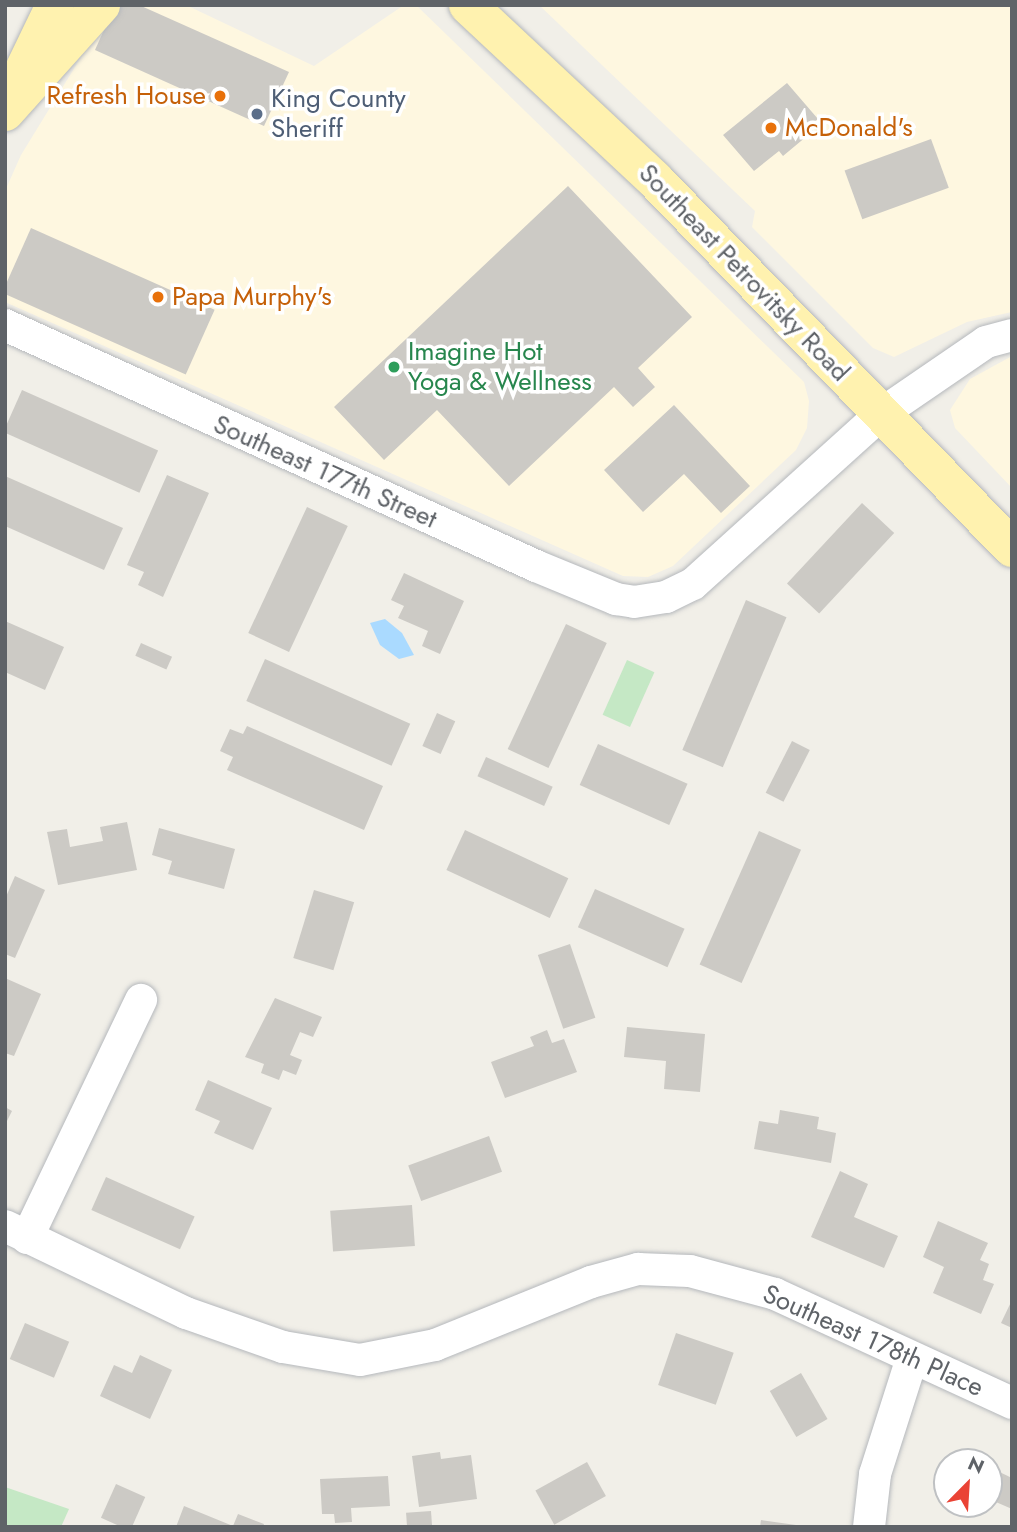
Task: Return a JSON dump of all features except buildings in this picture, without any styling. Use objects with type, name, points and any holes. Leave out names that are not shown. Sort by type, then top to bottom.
[{"type":"main road","points":[[5,111],[55,5]]},
{"type":"main road","points":[[5,111],[102,5]]},
{"type":"main road","name":"Southeast Petrovitsky Road","points":[[468,5],[654,179],[1012,548]]},
{"type":"street","name":"Southeast 177th Street","points":[[5,325],[536,566],[616,599],[650,602],[693,583],[881,414]]},
{"type":"street","points":[[881,414],[986,342],[1012,335]]},
{"type":"street","points":[[16,1232],[141,1000]]},
{"type":"street","name":"Southeast 178th Place","points":[[16,1232],[186,1313],[284,1347],[360,1360],[436,1345],[592,1282],[638,1269],[691,1272],[775,1294],[1012,1403]]},
{"type":"street","points":[[869,1527],[875,1474],[912,1358]]},
{"type":"shaded area","points":[[113,5],[186,5],[314,66],[404,5],[416,5],[804,382],[809,401],[807,428],[796,450],[673,566],[648,577],[623,576],[5,302],[5,191],[21,155]]},
{"type":"shaded area","points":[[539,5],[1012,5],[1012,312],[967,322],[894,357],[873,348],[752,227],[755,211]]},
{"type":"shaded area","points":[[1012,356],[1012,488],[955,428],[950,410],[970,379]]},
{"type":"green space","points":[[627,660],[654,672],[630,727],[603,715]]},
{"type":"green space","points":[[5,1487],[69,1509],[61,1527],[5,1527]]},
{"type":"water","points":[[385,619],[402,633],[414,655],[399,659],[380,645],[370,623]]},
{"type":"place","name":"Refresh House","points":[[220,96]]},
{"type":"place","name":"King County Sheriff","points":[[257,114]]},
{"type":"place","name":"McDonald's","points":[[771,128]]},
{"type":"place","name":"Papa Murphy's","points":[[158,297]]},
{"type":"place","name":"Imagine Hot Yoga & Wellness","points":[[394,367]]}]
